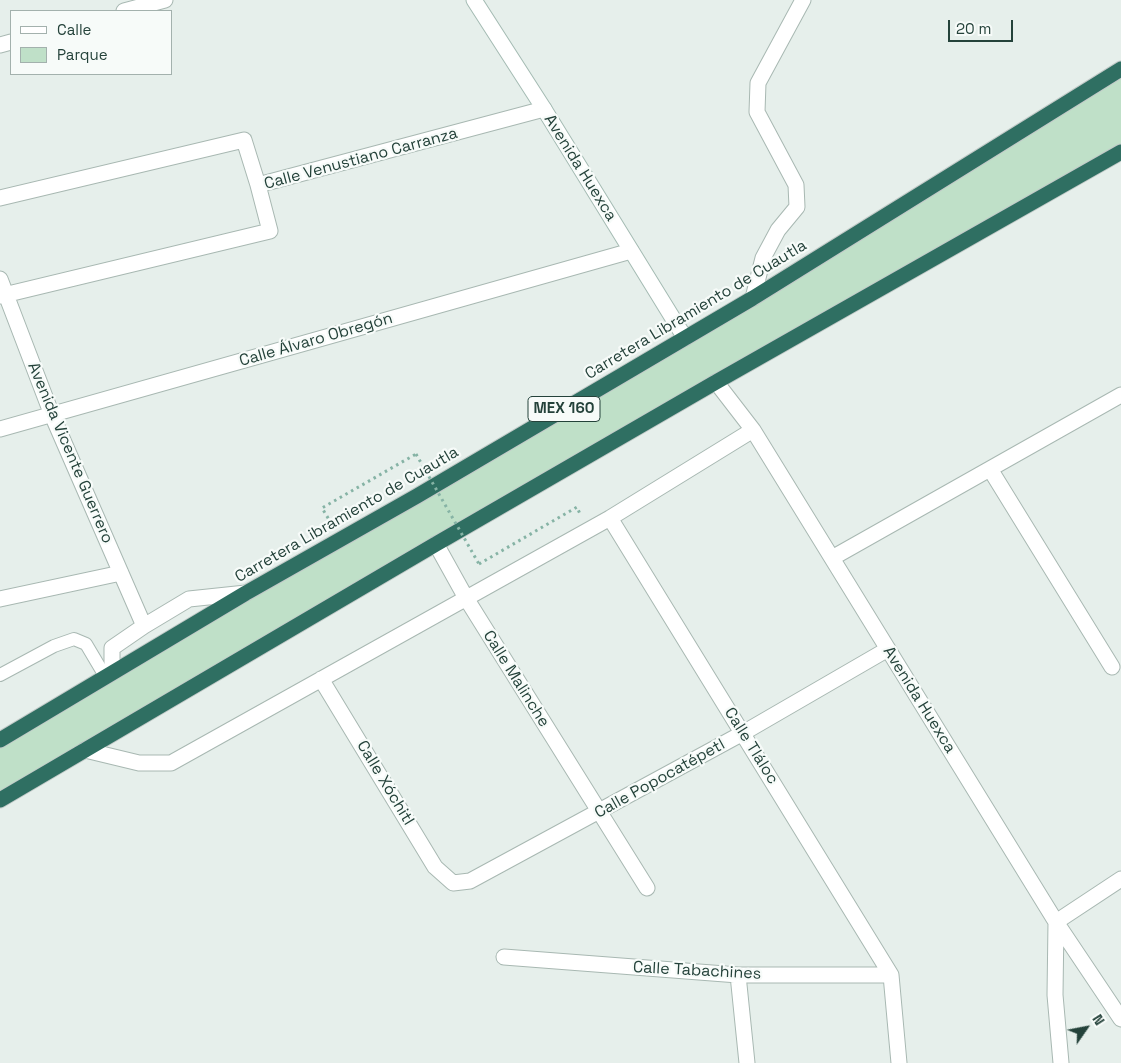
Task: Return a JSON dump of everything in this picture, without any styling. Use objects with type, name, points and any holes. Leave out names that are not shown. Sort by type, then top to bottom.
[{"type":"highway","name":"Carretera Libramiento de Cuautla","points":[[0,740],[246,593],[417,496],[753,298],[1121,69]]},
{"type":"highway","name":"MEX 160","points":[[0,800],[716,382],[1121,152]]},
{"type":"street","points":[[128,10],[165,0]]},
{"type":"street","name":"Avenida Huexca","points":[[474,0],[544,109],[685,338]]},
{"type":"street","points":[[753,298],[763,258],[778,230],[797,207],[796,185],[757,112],[758,83],[803,0]]},
{"type":"street","name":"Calle Venustiano Carranza","points":[[3,295],[270,231],[258,185],[544,109]]},
{"type":"street","points":[[0,198],[244,140],[258,185]]},
{"type":"street","name":"Calle Álvaro Obregón","points":[[0,430],[631,251]]},
{"type":"street","name":"Avenida Vicente Guerrero","points":[[0,279],[3,295],[52,415],[144,626]]},
{"type":"street","name":"Avenida Huexca","points":[[716,382],[753,430],[1056,922],[1121,1019]]},
{"type":"street","points":[[832,558],[1121,395]]},
{"type":"street","points":[[85,750],[139,763],[170,763],[610,518],[753,430]]},
{"type":"street","points":[[990,469],[1112,667]]},
{"type":"street","name":"Calle Tláloc","points":[[610,518],[891,975]]},
{"type":"street","name":"Calle Malinche","points":[[436,544],[466,598],[647,888]]},
{"type":"street","points":[[0,599],[121,573]]},
{"type":"street","points":[[109,674],[112,648],[189,599],[246,593]]},
{"type":"street","name":"Calle Popocatépetl","points":[[453,883],[470,881],[599,812],[743,734],[888,649]]},
{"type":"street","name":"Calle Xóchitl","points":[[321,679],[435,868],[453,883]]},
{"type":"street","points":[[1062,1063],[1055,996],[1056,922],[1121,879]]},
{"type":"street","name":"Calle Tabachines","points":[[504,957],[738,975],[891,975]]},
{"type":"street","points":[[738,975],[747,1063]]},
{"type":"street","points":[[891,975],[899,1063]]},
{"type":"lane","points":[[0,675],[54,646],[74,639],[86,644],[109,674]]},
{"type":"path","points":[[340,518],[331,523],[322,508],[416,454],[480,564]]},
{"type":"green space","points":[[1121,68],[1121,152],[0,800],[0,740],[417,496]]}]
